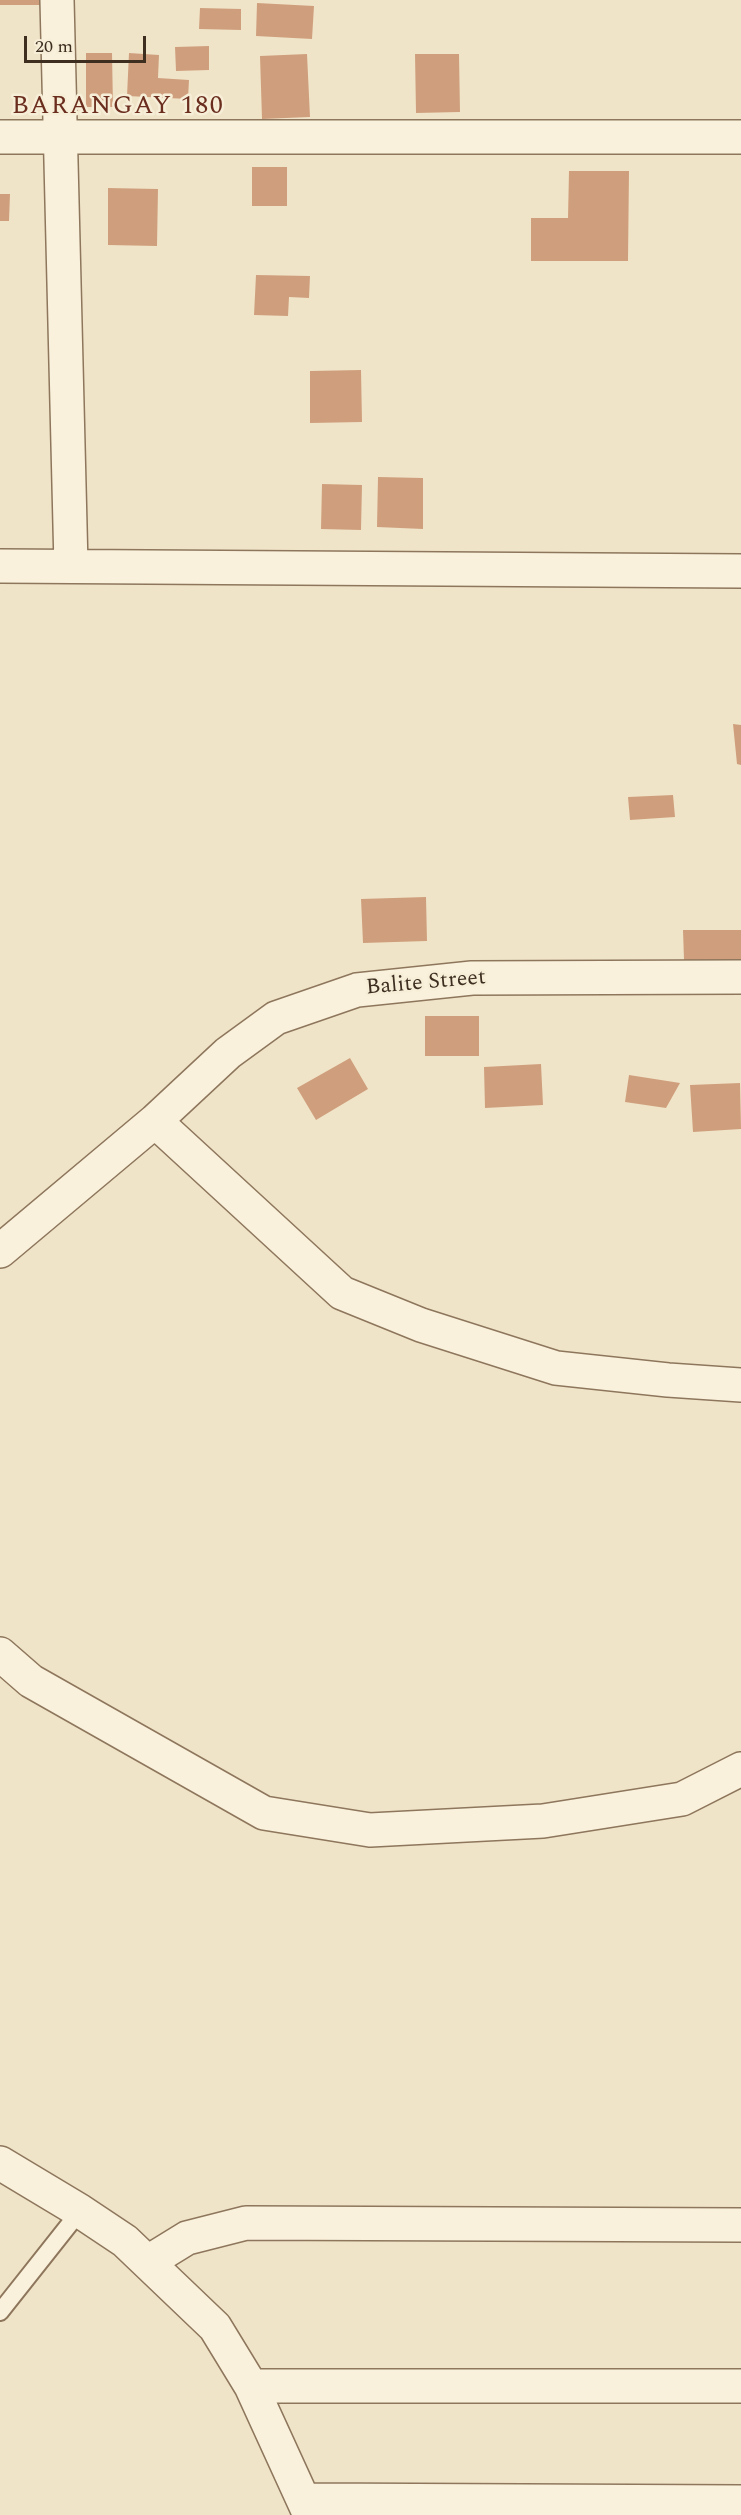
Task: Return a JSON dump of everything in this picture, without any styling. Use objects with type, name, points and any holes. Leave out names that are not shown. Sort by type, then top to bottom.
[{"type":"street","points":[[57,0],[71,566]]},
{"type":"street","points":[[0,136],[741,137]]},
{"type":"street","points":[[0,566],[741,571]]},
{"type":"street","name":"Balite Street","points":[[0,1251],[155,1121],[228,1053],[276,1018],[357,990],[471,978],[741,976]]},
{"type":"street","points":[[155,1121],[342,1293],[421,1325],[556,1368],[741,1385]]},
{"type":"street","points":[[0,1654],[31,1681],[264,1813],[370,1830],[543,1821],[682,1799],[741,1769]]},
{"type":"street","points":[[0,2163],[125,2241],[215,2327],[251,2386],[307,2507],[741,2502]]},
{"type":"street","points":[[148,2262],[187,2238],[246,2223],[741,2225]]},
{"type":"street","points":[[251,2386],[741,2386]]},
{"type":"lane","points":[[0,2312],[80,2211]]},
{"type":"building","points":[[0,0],[40,0],[40,5],[0,5]]},
{"type":"building","points":[[257,3],[314,6],[312,39],[256,36]]},
{"type":"building","points":[[200,8],[241,9],[241,30],[199,29]]},
{"type":"building","points":[[209,46],[209,70],[176,71],[175,47]]},
{"type":"building","points":[[86,53],[112,53],[113,107],[86,107]]},
{"type":"building","points":[[129,53],[159,55],[158,78],[189,80],[188,99],[127,96]]},
{"type":"building","points":[[307,54],[310,117],[262,119],[260,56]]},
{"type":"building","points":[[415,54],[459,54],[460,112],[416,113]]},
{"type":"building","points":[[252,167],[287,167],[287,206],[252,206]]},
{"type":"building","points":[[569,171],[629,171],[628,261],[531,261],[531,218],[568,218]]},
{"type":"building","points":[[108,188],[158,189],[157,246],[108,245]]},
{"type":"building","points":[[0,194],[10,194],[9,221],[0,221]]},
{"type":"building","points":[[256,275],[310,276],[309,298],[289,297],[288,316],[254,315]]},
{"type":"building","points":[[361,370],[362,422],[310,423],[310,371]]},
{"type":"building","points":[[378,477],[423,478],[423,529],[377,527]]},
{"type":"building","points":[[322,484],[362,485],[361,530],[321,529]]},
{"type":"building","points":[[733,724],[741,725],[741,765],[737,764]]},
{"type":"building","points":[[673,795],[675,817],[630,820],[628,797]]},
{"type":"building","points":[[426,897],[427,941],[363,943],[361,899]]},
{"type":"building","points":[[683,930],[741,930],[741,960],[684,960]]},
{"type":"building","points":[[425,1016],[479,1016],[479,1056],[425,1056]]},
{"type":"building","points":[[350,1058],[368,1089],[316,1120],[297,1088]]},
{"type":"building","points":[[541,1064],[543,1105],[485,1108],[484,1067]]},
{"type":"building","points":[[629,1075],[680,1083],[666,1108],[625,1102]]},
{"type":"building","points":[[740,1083],[741,1129],[693,1132],[690,1085]]},
{"type":"district","name":"BARANGAY 180","points":[[118,108]]}]
